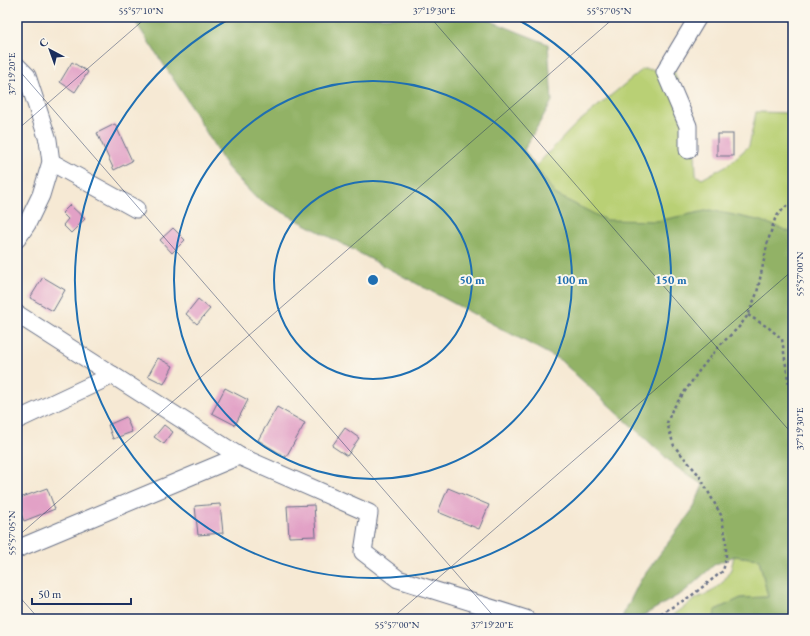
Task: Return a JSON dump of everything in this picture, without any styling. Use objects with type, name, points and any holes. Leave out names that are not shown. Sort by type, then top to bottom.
[{"type":"street","points":[[688,150],[688,126],[665,72],[698,17]]},
{"type":"street","points":[[17,66],[27,76],[48,140],[51,162],[41,195],[27,224],[17,239]]},
{"type":"street","points":[[51,162],[136,209]]},
{"type":"street","points":[[17,314],[239,456],[370,512],[364,552],[398,579],[526,619]]},
{"type":"street","points":[[17,420],[113,376]]},
{"type":"street","points":[[17,549],[239,456]]},
{"type":"path","points":[[650,619],[691,596],[723,571],[726,558],[726,539],[721,514],[699,475],[674,446],[667,423],[672,410],[698,370],[719,346],[739,327],[748,315],[757,293],[768,241],[775,219],[779,213],[793,202]]},
{"type":"path","points":[[748,315],[769,328],[782,339],[789,386],[793,393]]},
{"type":"green space","points":[[132,17],[481,17],[548,44],[552,101],[524,150],[555,194],[606,220],[657,221],[710,210],[762,221],[793,233],[793,619],[714,619],[715,610],[741,598],[768,597],[759,559],[734,556],[714,565],[684,592],[637,619],[621,619],[640,581],[693,509],[703,485],[675,466],[560,360],[256,198],[227,167],[184,95]]},
{"type":"green space","points":[[643,69],[674,71],[694,126],[696,175],[702,179],[729,164],[749,146],[756,112],[793,113],[793,473],[510,193],[575,125]]},
{"type":"green space","points":[[734,556],[759,559],[768,597],[741,598],[715,610],[714,619],[668,619],[697,598],[711,592],[723,582],[731,569]]},
{"type":"building","points":[[72,62],[88,72],[75,92],[60,82]]},
{"type":"building","points":[[115,124],[132,161],[114,170],[97,133]]},
{"type":"building","points":[[717,134],[733,134],[733,156],[717,156]]},
{"type":"building","points":[[70,205],[85,219],[71,233],[63,225],[68,219],[62,213]]},
{"type":"building","points":[[173,228],[185,240],[172,253],[160,240]]},
{"type":"building","points":[[43,277],[65,290],[53,311],[30,298]]},
{"type":"building","points":[[198,299],[210,309],[197,324],[186,314]]},
{"type":"building","points":[[158,358],[173,366],[164,384],[148,376]]},
{"type":"building","points":[[225,388],[248,400],[235,425],[212,413]]},
{"type":"building","points":[[277,407],[305,423],[286,457],[258,440]]},
{"type":"building","points":[[126,417],[132,432],[113,439],[108,425]]},
{"type":"building","points":[[164,425],[173,432],[164,444],[154,437]]},
{"type":"building","points":[[345,428],[359,438],[347,456],[332,446]]},
{"type":"building","points":[[47,488],[55,509],[24,521],[17,504],[17,499]]},
{"type":"building","points":[[448,488],[489,505],[479,529],[438,512]]},
{"type":"building","points":[[220,504],[223,533],[198,535],[195,506]]},
{"type":"building","points":[[314,505],[316,536],[289,537],[287,506]]}]
